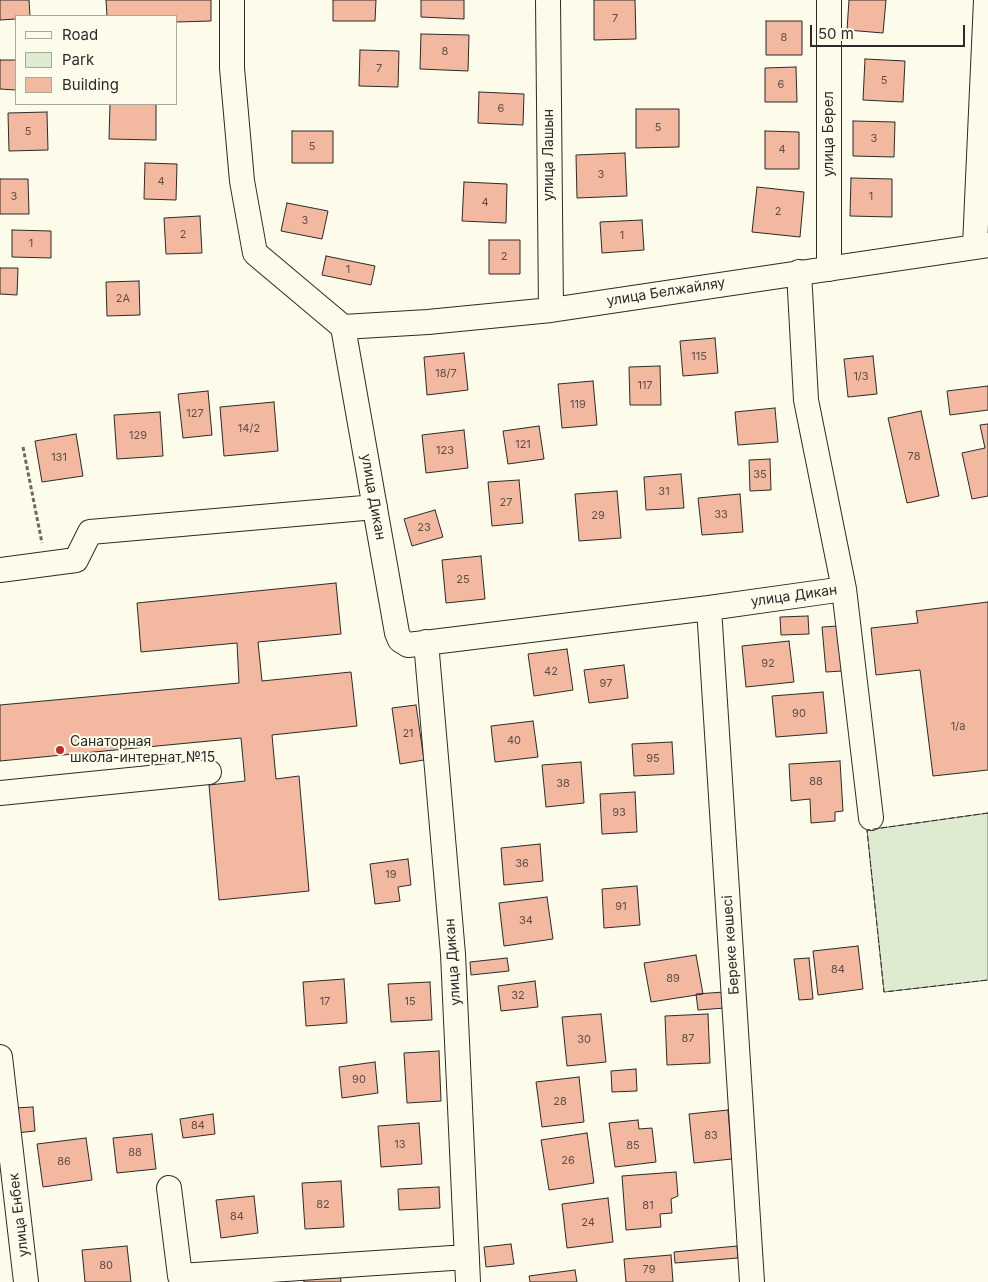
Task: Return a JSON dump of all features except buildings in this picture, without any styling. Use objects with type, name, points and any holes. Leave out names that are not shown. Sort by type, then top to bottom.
[{"type":"street","points":[[232,0],[232,68],[242,181],[255,253],[343,326]]},
{"type":"street","name":"улица Лашын","points":[[548,0],[551,310]]},
{"type":"street","name":"улица Берел","points":[[829,0],[829,269]]},
{"type":"street","points":[[981,246],[986,0]]},
{"type":"street","name":"улица Белжайляу","points":[[343,326],[428,322],[551,310],[981,246]]},
{"type":"street","name":"улица Дикан","points":[[343,326],[397,633],[400,640],[408,645],[709,608],[844,589],[806,400],[798,272]]},
{"type":"street","points":[[0,570],[76,560],[90,532],[375,507]]},
{"type":"street","points":[[844,589],[871,818]]},
{"type":"street","name":"Береке көшесі","points":[[709,608],[752,1282]]},
{"type":"street","name":"улица Дикан","points":[[426,642],[453,954],[468,1282]]},
{"type":"street","points":[[0,793],[209,772]]},
{"type":"street","name":"улица Енбек","points":[[0,1062],[26,1282]]},
{"type":"street","points":[[169,1188],[180,1276],[467,1257]]},
{"type":"path","points":[[23,447],[46,563]]},
{"type":"green space","points":[[988,813],[988,980],[884,992],[867,830]]},
{"type":"fence","points":[[988,813],[867,830],[884,992],[988,980]]},
{"type":"place","name":"Санаторная школа-интернат №15","points":[[60,750]]}]
